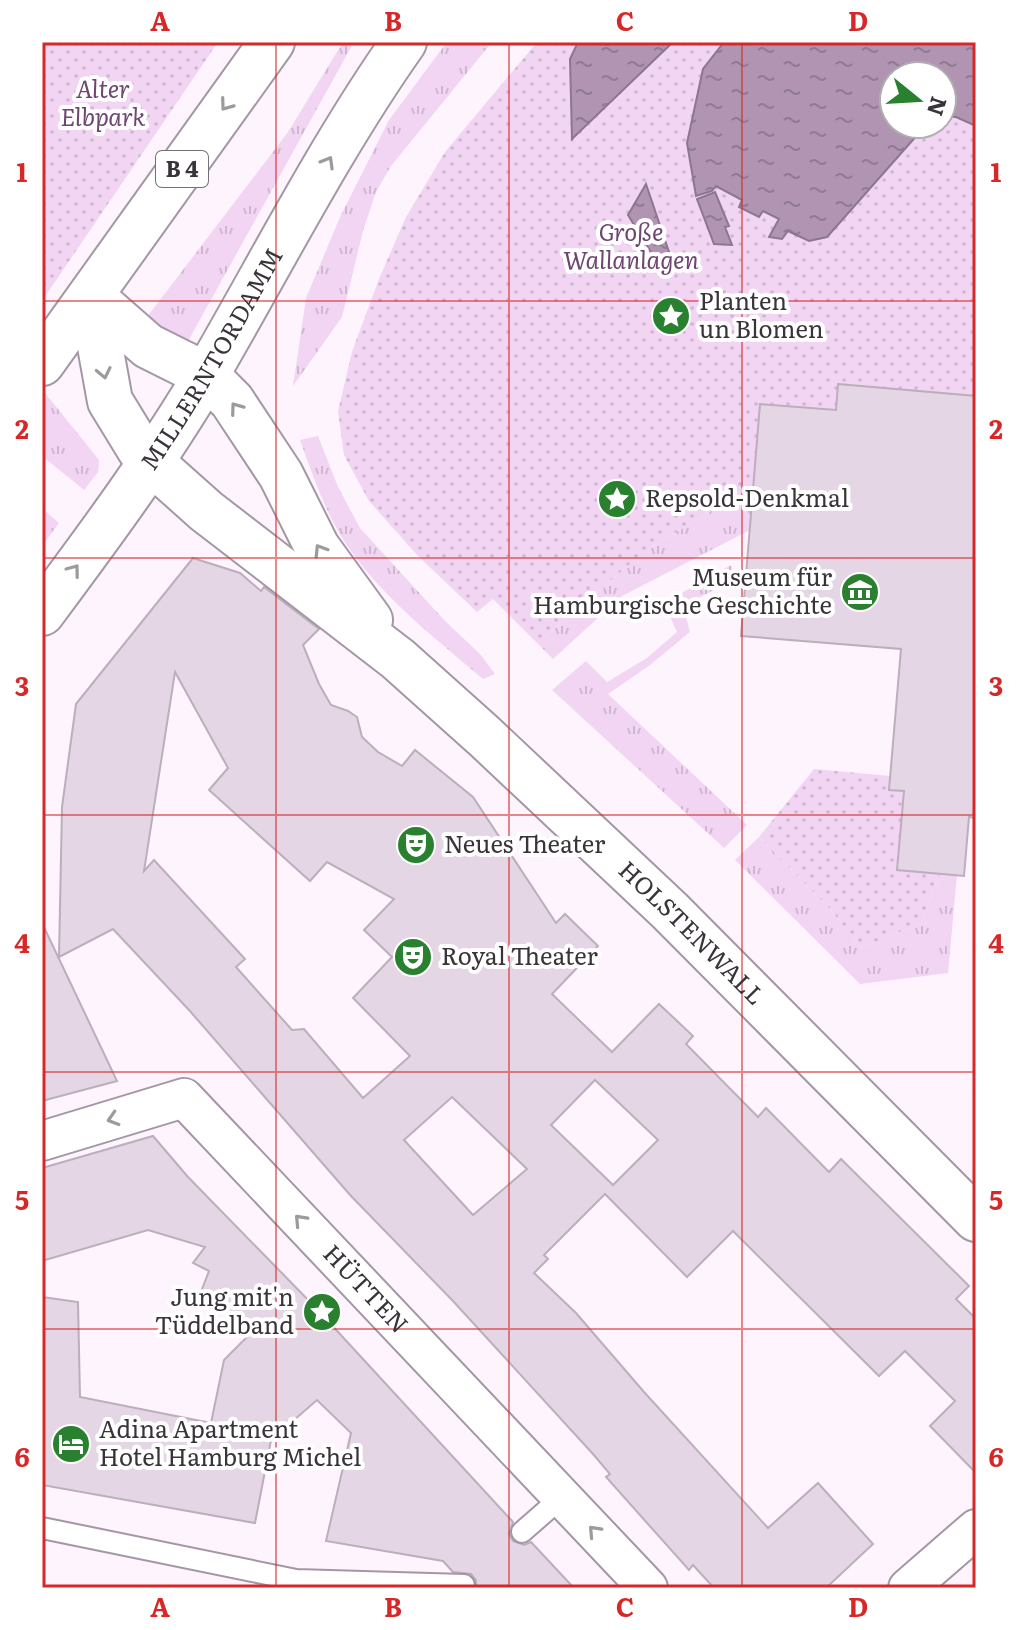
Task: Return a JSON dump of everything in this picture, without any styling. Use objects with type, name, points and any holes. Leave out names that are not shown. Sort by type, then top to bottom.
[{"type":"main road","name":"B 4","points":[[42,363],[272,42]]},
{"type":"main road","name":"MILLERNTORDAMM","points":[[91,296],[110,401],[140,450],[151,462],[206,375],[359,109],[404,42]]},
{"type":"main road","name":"HOLSTENWALL","points":[[91,296],[148,346],[206,375],[232,401],[281,475],[317,547],[398,659]]},
{"type":"main road","name":"HOLSTENWALL","points":[[151,462],[206,511],[398,659],[484,736],[670,911],[976,1219]]},
{"type":"main road","points":[[42,613],[151,462]]},
{"type":"street","name":"HÜTTEN","points":[[42,1141],[184,1098],[648,1588]]},
{"type":"street","points":[[908,1588],[976,1529]]},
{"type":"lane","points":[[522,1532],[562,1497]]},
{"type":"lane","points":[[42,1528],[296,1580],[464,1585]]},
{"type":"green space","name":"Alter Elbpark","points":[[42,42],[218,42],[42,301]]},
{"type":"green space","points":[[343,42],[354,42],[187,343],[144,321],[288,132]]},
{"type":"green space","points":[[447,42],[492,42],[391,166],[376,192],[363,231],[342,317],[293,386],[306,298],[341,215],[389,120]]},
{"type":"green space","name":"Planten un Blomen","points":[[537,42],[976,42],[976,396],[839,384],[836,410],[754,485],[645,551],[537,643],[493,599],[477,612],[417,555],[369,501],[344,455],[338,411],[352,352],[406,217],[445,152]]},
{"type":"green space","points":[[45,393],[99,460],[98,472],[84,490],[42,456],[42,398]]},
{"type":"green space","points":[[318,436],[338,487],[360,528],[445,621],[480,654],[495,674],[483,679],[406,613],[355,557],[329,513],[300,440]]},
{"type":"green space","points":[[754,485],[750,530],[622,596],[553,659],[537,643],[645,551]]},
{"type":"green space","points":[[42,508],[59,523],[42,546]]},
{"type":"green space","points":[[731,565],[735,579],[683,606],[690,632],[608,694],[747,825],[724,848],[552,690],[586,661],[607,682],[647,658],[677,632],[664,603]]},
{"type":"green space","points":[[814,769],[890,776],[904,791],[898,870],[940,874],[921,923],[861,948],[831,910],[759,837]]},
{"type":"green space","points":[[759,837],[831,910],[861,948],[921,923],[940,874],[957,875],[948,973],[860,984],[735,860]]},
{"type":"water","points":[[578,42],[607,45],[617,42],[673,42],[572,139],[570,59]]},
{"type":"water","points":[[724,42],[976,42],[976,126],[958,118],[958,60],[878,60],[878,140],[913,140],[827,237],[809,241],[788,231],[782,239],[769,237],[779,219],[763,211],[759,217],[739,207],[742,200],[716,186],[712,191],[696,196],[687,143],[703,69]]},
{"type":"water","points":[[646,184],[669,252],[655,259],[628,215]]},
{"type":"water","points":[[715,192],[729,226],[725,227],[732,245],[714,244],[697,199]]},
{"type":"building","name":"Museum für Hamburgische Geschichte","points":[[838,384],[976,396],[976,818],[969,817],[964,876],[897,870],[904,791],[889,790],[901,649],[741,636],[760,404],[836,410]]},
{"type":"building","points":[[193,558],[240,573],[261,591],[264,587],[319,629],[303,645],[331,705],[357,717],[362,737],[378,752],[402,766],[415,750],[473,797],[556,923],[565,914],[598,946],[552,994],[612,1052],[659,1004],[693,1036],[686,1044],[758,1117],[766,1108],[829,1172],[841,1159],[969,1286],[956,1299],[976,1319],[976,1473],[930,1426],[955,1401],[905,1351],[879,1376],[733,1231],[687,1277],[605,1194],[544,1255],[548,1259],[534,1273],[576,1313],[768,1528],[818,1483],[873,1544],[826,1588],[714,1588],[693,1565],[689,1570],[606,1477],[610,1474],[593,1454],[453,1301],[351,1196],[189,1010],[113,929],[59,957],[62,807],[76,704]],"holes":[[[175,672],[228,768],[209,790],[310,881],[327,862],[394,899],[364,930],[392,957],[353,998],[410,1056],[363,1098],[304,1029],[292,1030],[236,967],[245,959],[154,860],[144,871]],[[595,1080],[658,1140],[613,1185],[551,1125]],[[452,1097],[527,1169],[473,1215],[404,1140]]]},
{"type":"building","points":[[42,923],[117,1081],[42,1101]]},
{"type":"building","points":[[153,1136],[513,1522],[509,1534],[513,1541],[524,1545],[531,1542],[574,1588],[476,1588],[476,1580],[471,1574],[453,1572],[443,1561],[326,1541],[351,1433],[317,1400],[271,1440],[255,1523],[42,1485],[42,1297],[78,1302],[80,1397],[211,1423],[224,1360],[248,1336],[218,1298],[201,1292],[209,1271],[193,1263],[205,1247],[148,1230],[42,1261],[42,1168]]},
{"type":"place","name":"Planten un Blomen","points":[[671,316]]},
{"type":"place","name":"Repsold-Denkmal","points":[[617,499]]},
{"type":"place","name":"Museum für Hamburgische Geschichte","points":[[860,592]]},
{"type":"place","name":"Neues Theater","points":[[416,845]]},
{"type":"place","name":"Royal Theater","points":[[413,957]]},
{"type":"place","name":"Jung mit'n Tüddelband","points":[[322,1312]]},
{"type":"place","name":"Adina Apartment Hotel Hamburg Michel","points":[[71,1444]]},
{"type":"park label","name":"Große Wallanlagen","points":[[631,247]]}]
